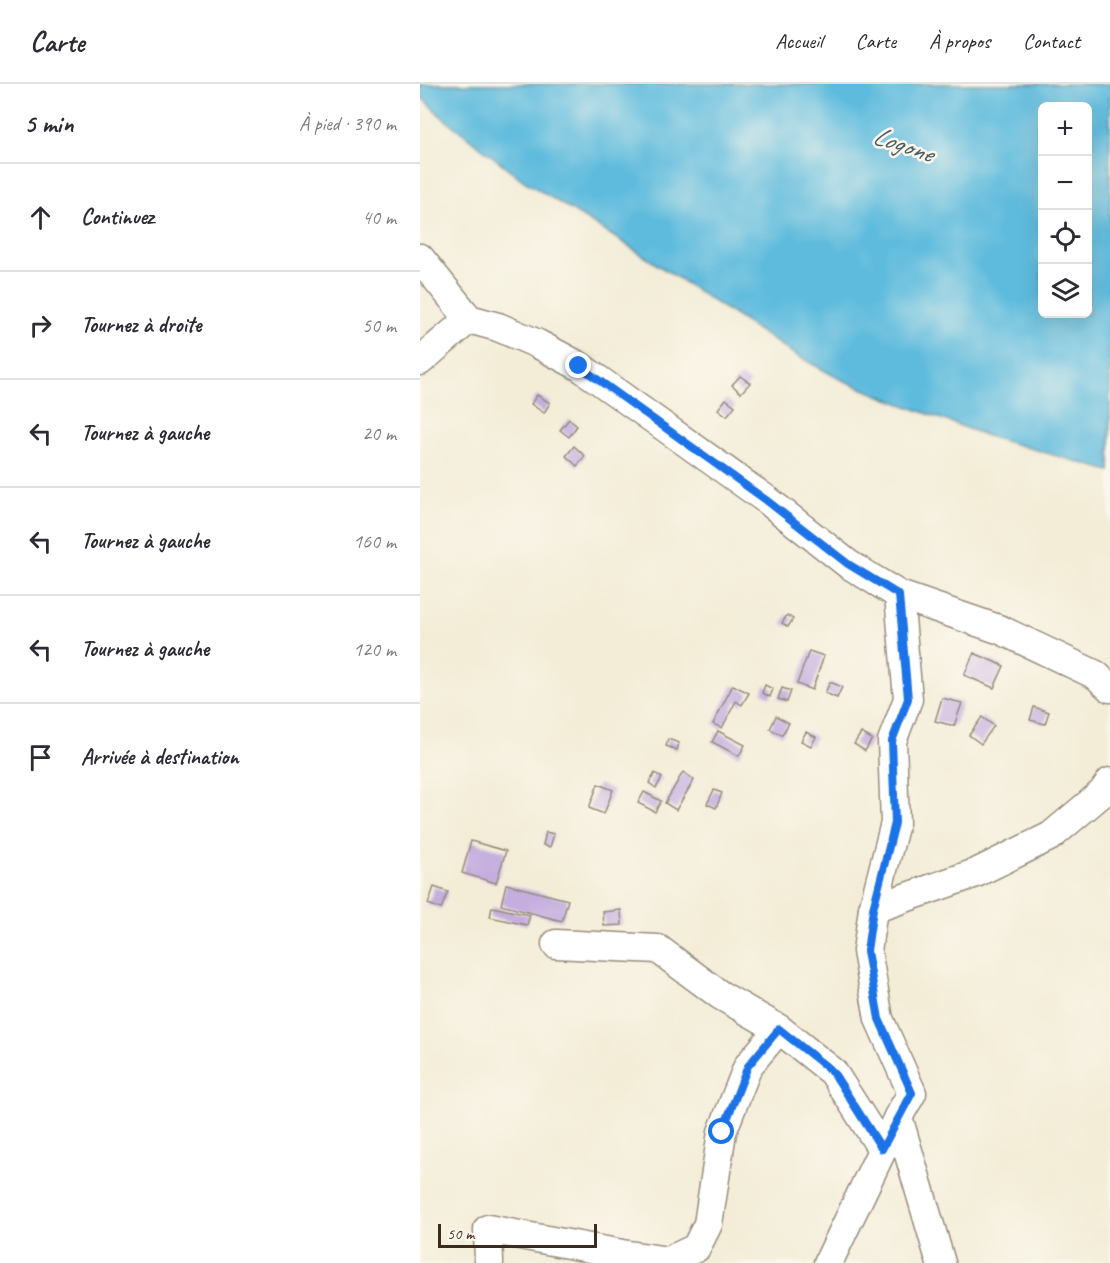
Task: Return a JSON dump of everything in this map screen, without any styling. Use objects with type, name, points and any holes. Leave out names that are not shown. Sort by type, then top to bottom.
[{"type":"street","points":[[420,258],[469,320],[498,327],[538,344],[579,366],[766,500],[848,564],[899,595],[1000,630],[1096,675],[1110,688]]},
{"type":"street","points":[[420,361],[469,320]]},
{"type":"street","points":[[828,1263],[882,1149],[912,1093],[879,1019],[867,951],[873,909],[895,823],[892,741],[908,699],[899,595]]},
{"type":"street","points":[[873,909],[976,873],[1051,836],[1102,793],[1110,782]]},
{"type":"street","points":[[556,944],[658,949],[720,995],[779,1029],[833,1072],[882,1149]]},
{"type":"street","points":[[489,1263],[489,1229],[668,1261],[696,1248],[708,1224],[722,1132],[748,1066],[779,1029]]},
{"type":"street","points":[[898,1117],[941,1263]]},
{"type":"water","name":"Logone","points":[[420,84],[1110,84],[1110,471],[990,437],[840,379],[794,354],[621,241],[524,181],[442,117],[420,96]]},
{"type":"building","points":[[740,376],[750,383],[741,393],[732,385]]},
{"type":"building","points":[[537,395],[550,403],[544,413],[531,404]]},
{"type":"building","points":[[726,399],[735,406],[727,416],[718,409]]},
{"type":"building","points":[[569,419],[577,426],[569,437],[560,430]]},
{"type":"building","points":[[574,446],[585,456],[577,466],[566,456]]},
{"type":"building","points":[[787,615],[793,619],[788,627],[782,623]]},
{"type":"building","points":[[809,651],[824,656],[812,690],[797,684]]},
{"type":"building","points":[[974,653],[1004,666],[994,688],[964,675]]},
{"type":"building","points":[[830,682],[842,687],[837,698],[825,693]]},
{"type":"building","points":[[733,685],[749,693],[742,705],[736,701],[722,728],[713,724]]},
{"type":"building","points":[[765,685],[773,689],[770,697],[762,693]]},
{"type":"building","points":[[782,688],[791,691],[787,702],[778,699]]},
{"type":"building","points":[[942,698],[962,703],[954,726],[935,721]]},
{"type":"building","points":[[1034,707],[1049,712],[1045,724],[1030,720]]},
{"type":"building","points":[[776,716],[789,723],[782,735],[770,729]]},
{"type":"building","points":[[982,717],[994,726],[981,744],[969,735]]},
{"type":"building","points":[[718,731],[745,745],[739,756],[712,742]]},
{"type":"building","points":[[806,732],[816,737],[811,746],[801,741]]},
{"type":"building","points":[[861,733],[872,739],[865,751],[854,744]]},
{"type":"building","points":[[668,739],[679,743],[677,750],[666,746]]},
{"type":"building","points":[[683,772],[694,780],[676,810],[665,803]]},
{"type":"building","points":[[655,773],[662,778],[656,788],[649,783]]},
{"type":"building","points":[[598,784],[613,790],[604,814],[589,808]]},
{"type":"building","points":[[714,790],[722,793],[716,808],[707,804]]},
{"type":"building","points":[[644,792],[661,801],[655,812],[638,803]]},
{"type":"building","points":[[546,832],[554,834],[550,847],[543,845]]},
{"type":"building","points":[[471,841],[506,851],[496,883],[462,873]]},
{"type":"building","points":[[506,884],[568,900],[562,921],[501,905]]},
{"type":"building","points":[[434,887],[448,892],[441,909],[428,904]]},
{"type":"building","points":[[492,907],[530,915],[527,925],[490,917]]},
{"type":"building","points":[[621,910],[622,925],[604,926],[603,912]]},
{"type":"route","points":[[579,366],[766,500],[848,564],[899,595],[908,699],[892,741],[895,823],[873,909],[867,951],[879,1019],[912,1093],[882,1149],[833,1072],[779,1029],[748,1066],[722,1132]]}]
